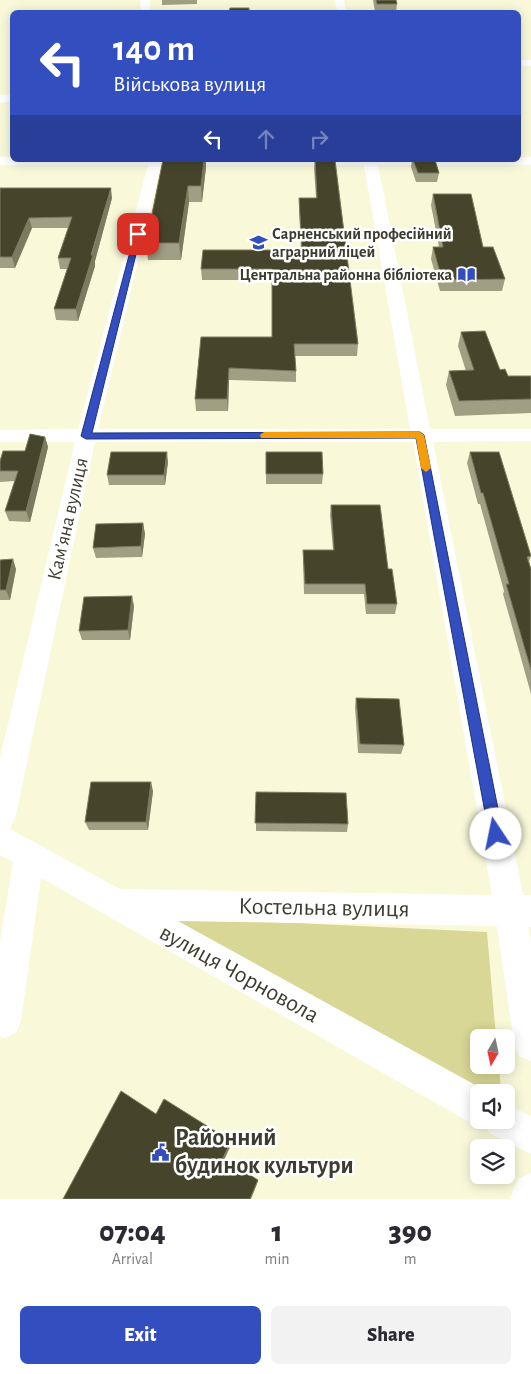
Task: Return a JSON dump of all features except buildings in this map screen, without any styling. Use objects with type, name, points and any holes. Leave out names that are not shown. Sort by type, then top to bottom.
[{"type":"street","name":"Камʼяна вулиця","points":[[0,820],[86,436],[155,162]]},
{"type":"street","points":[[370,162],[420,435],[521,910],[531,1044]]},
{"type":"street","points":[[0,436],[531,435]]},
{"type":"street","name":"вулиця Чорновола","points":[[0,839],[470,1102]]},
{"type":"street","points":[[4,1021],[29,855]]},
{"type":"street","name":"Костельна вулиця","points":[[118,905],[521,910]]},
{"type":"street","points":[[515,1127],[531,1136]]},
{"type":"street","points":[[529,1199],[531,1192]]},
{"type":"shaded area","points":[[168,917],[487,932],[495,1029],[470,1029],[470,1074],[500,1074],[500,1084],[470,1085]]},
{"type":"slow traffic","points":[[264,435],[420,435],[426,468]]},
{"type":"place","name":"Сарненський професійний аграрний ліцей","points":[[258,243]]},
{"type":"place","name":"Центральна районна бібліотека","points":[[466,275]]},
{"type":"place","name":"Районний будинок культури","points":[[161,1152]]},
{"type":"route","points":[[138,234],[86,436],[420,435],[496,834]]}]
